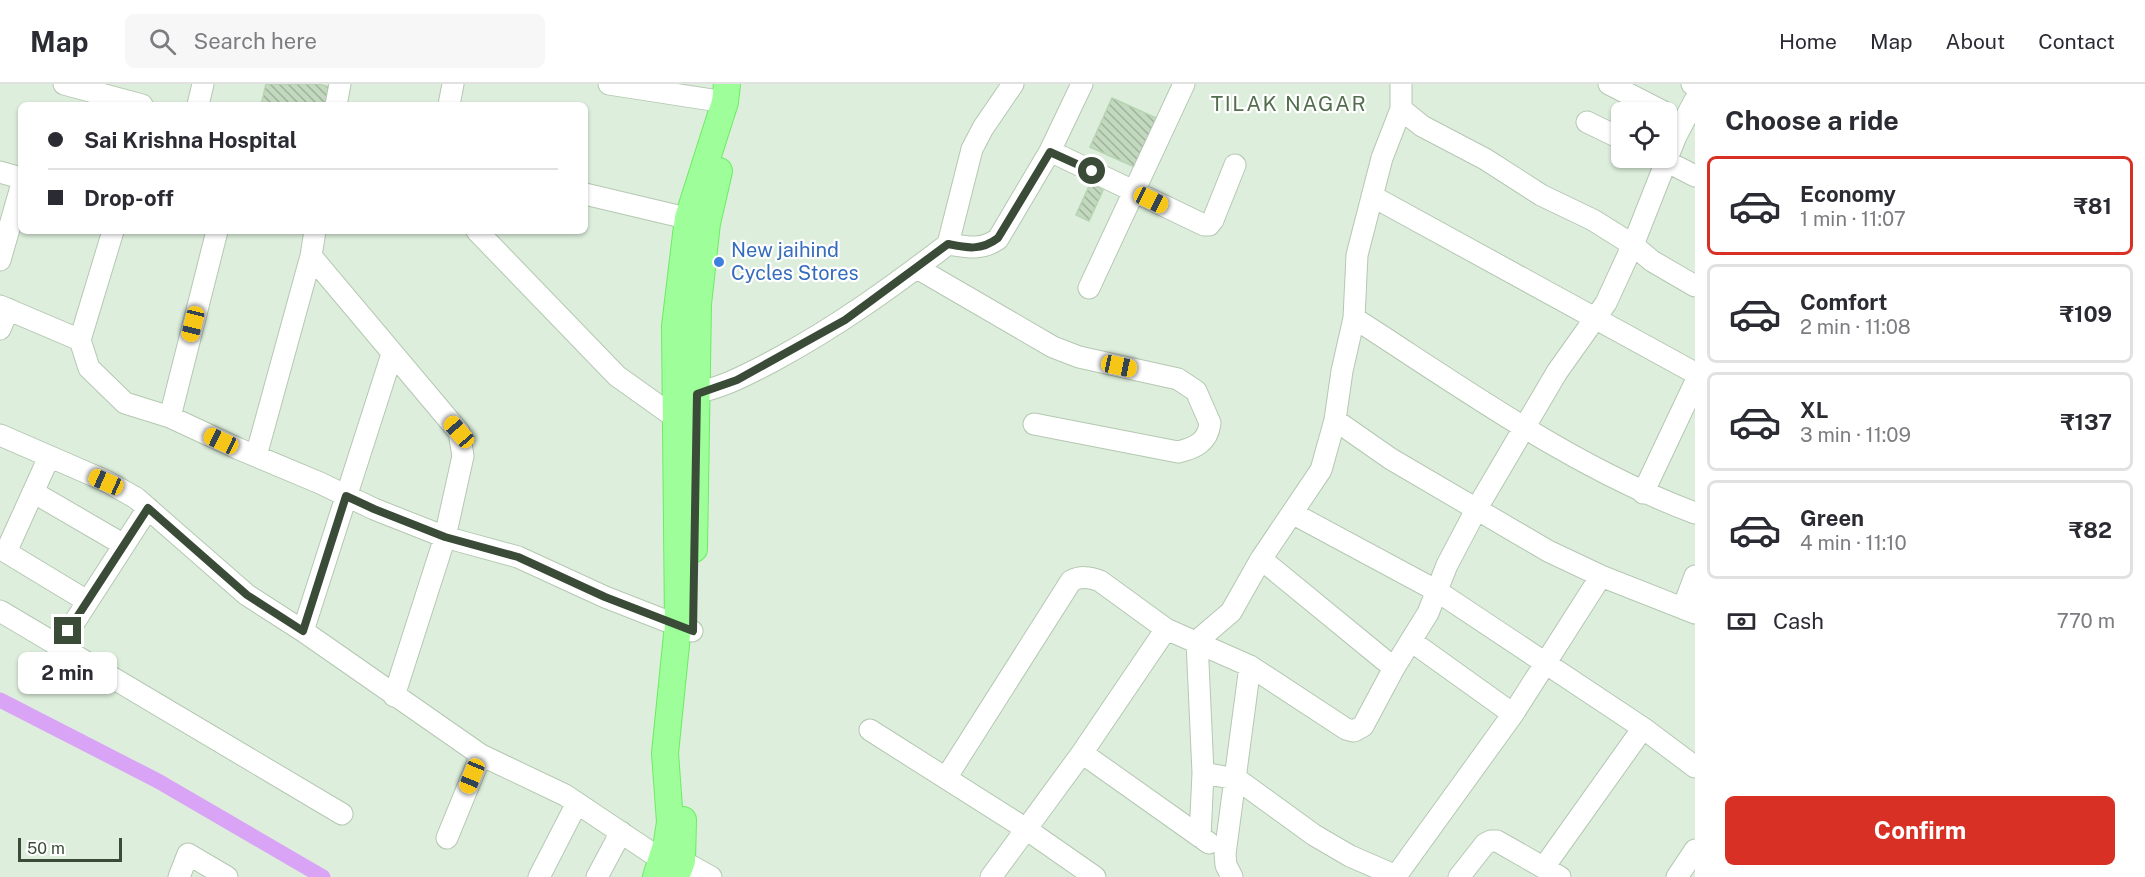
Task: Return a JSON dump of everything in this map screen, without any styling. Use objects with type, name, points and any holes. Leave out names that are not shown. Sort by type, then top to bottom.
[{"type":"main road","points":[[669,869],[684,740],[687,411],[698,304],[697,221],[719,168],[739,107],[731,90]]},
{"type":"street","points":[[64,84],[131,102]]},
{"type":"street","points":[[199,102],[202,84]]},
{"type":"street","points":[[337,102],[340,84]]},
{"type":"street","points":[[450,102],[453,84]]},
{"type":"street","points":[[609,84],[731,90]]},
{"type":"street","points":[[480,234],[617,376],[687,411],[737,380],[784,356],[845,320],[948,244],[972,149],[1012,84]]},
{"type":"street","points":[[948,244],[976,249],[998,238],[1050,152],[1082,84]]},
{"type":"street","points":[[1089,288],[1184,84]]},
{"type":"street","points":[[1197,641],[1232,612],[1261,559],[1321,470],[1335,420],[1353,318],[1357,255],[1382,158],[1401,109],[1401,84]]},
{"type":"street","points":[[1609,84],[1644,102]]},
{"type":"street","points":[[1677,119],[1695,100]]},
{"type":"street","points":[[1401,109],[1422,126],[1485,159],[1541,195],[1593,220],[1633,245],[1652,261],[1695,286]]},
{"type":"street","points":[[1587,122],[1611,134]]},
{"type":"street","points":[[1050,152],[1204,225],[1209,225],[1213,220],[1235,165]]},
{"type":"street","points":[[1677,166],[1695,176]]},
{"type":"street","points":[[946,778],[1071,581],[1078,577],[1090,577],[1100,581],[1166,629],[1250,666],[1346,729],[1354,731],[1363,726],[1394,668],[1428,613],[1447,565],[1478,508],[1557,372],[1606,303],[1633,245],[1660,168]]},
{"type":"street","points":[[0,172],[18,177]]},
{"type":"street","points":[[588,195],[697,221]]},
{"type":"street","points":[[1372,196],[1695,373]]},
{"type":"street","points":[[0,260],[18,197]]},
{"type":"street","points":[[112,234],[80,340],[89,368],[125,403],[170,417],[374,509],[445,537],[518,557],[605,597],[685,628]]},
{"type":"street","points":[[170,417],[216,234]]},
{"type":"street","points":[[256,456],[311,256],[315,234]]},
{"type":"street","points":[[311,256],[459,432],[463,456],[445,537],[394,696]]},
{"type":"street","points":[[917,268],[1053,347],[1079,357],[1178,379],[1196,391],[1210,423],[1204,440],[1192,449],[1178,452],[1034,424]]},
{"type":"street","points":[[0,329],[4,308],[80,340]]},
{"type":"street","points":[[1353,318],[1525,428],[1643,493],[1695,513]]},
{"type":"street","points":[[303,631],[392,354]]},
{"type":"street","points":[[1643,493],[1695,382]]},
{"type":"street","points":[[1335,420],[1391,459],[1548,551],[1601,576],[1689,611],[1695,576]]},
{"type":"street","points":[[0,435],[120,489],[148,508],[247,595],[481,754],[578,803],[669,869],[711,877]]},
{"type":"street","points":[[49,457],[6,552],[87,601]]},
{"type":"street","points":[[33,492],[124,545]]},
{"type":"street","points":[[59,646],[148,508]]},
{"type":"street","points":[[1292,513],[1437,591],[1643,728],[1695,767]]},
{"type":"street","points":[[1261,559],[1394,668]]},
{"type":"street","points":[[1203,773],[1236,779],[1314,835],[1350,856],[1396,876],[1513,714],[1601,576]]},
{"type":"street","points":[[0,611],[342,814]]},
{"type":"street","points":[[991,877],[1082,753],[1166,629]]},
{"type":"street","points":[[1197,641],[1203,773],[1200,837]]},
{"type":"street","points":[[1411,641],[1513,714]]},
{"type":"street","points":[[1232,877],[1226,865],[1225,854],[1250,666]]},
{"type":"street","points":[[1459,877],[1485,844],[1491,841],[1497,841],[1552,872],[1643,728]]},
{"type":"street","points":[[870,730],[1026,829],[1095,877]]},
{"type":"street","points":[[1082,753],[1225,854]]},
{"type":"street","points":[[447,838],[481,754]]},
{"type":"street","points":[[540,877],[578,803]]},
{"type":"street","points":[[597,877],[621,832]]},
{"type":"street","points":[[1677,877],[1695,850]]},
{"type":"street","points":[[179,877],[188,854],[227,877]]},
{"type":"shaded area","points":[[0,84],[1695,84],[1695,877],[0,877]]},
{"type":"building","points":[[266,84],[319,84],[330,87],[327,102],[262,102]]},
{"type":"building","points":[[1112,98],[1158,119],[1137,168],[1090,147]]},
{"type":"building","points":[[1090,184],[1103,190],[1089,221],[1076,215]]},
{"type":"waterway","points":[[0,700],[158,781],[323,877]]},
{"type":"place","name":"New jaihind Cycles Stores","points":[[719,262]]},
{"type":"district","name":"TILAK NAGAR","points":[[1289,103]]},
{"type":"route","points":[[68,631],[148,508],[247,595],[303,631],[346,496],[445,537],[518,557],[605,597],[693,631],[697,394],[737,380],[784,356],[845,320],[948,244],[976,249],[990,244],[998,238],[1050,152],[1092,171]]}]
